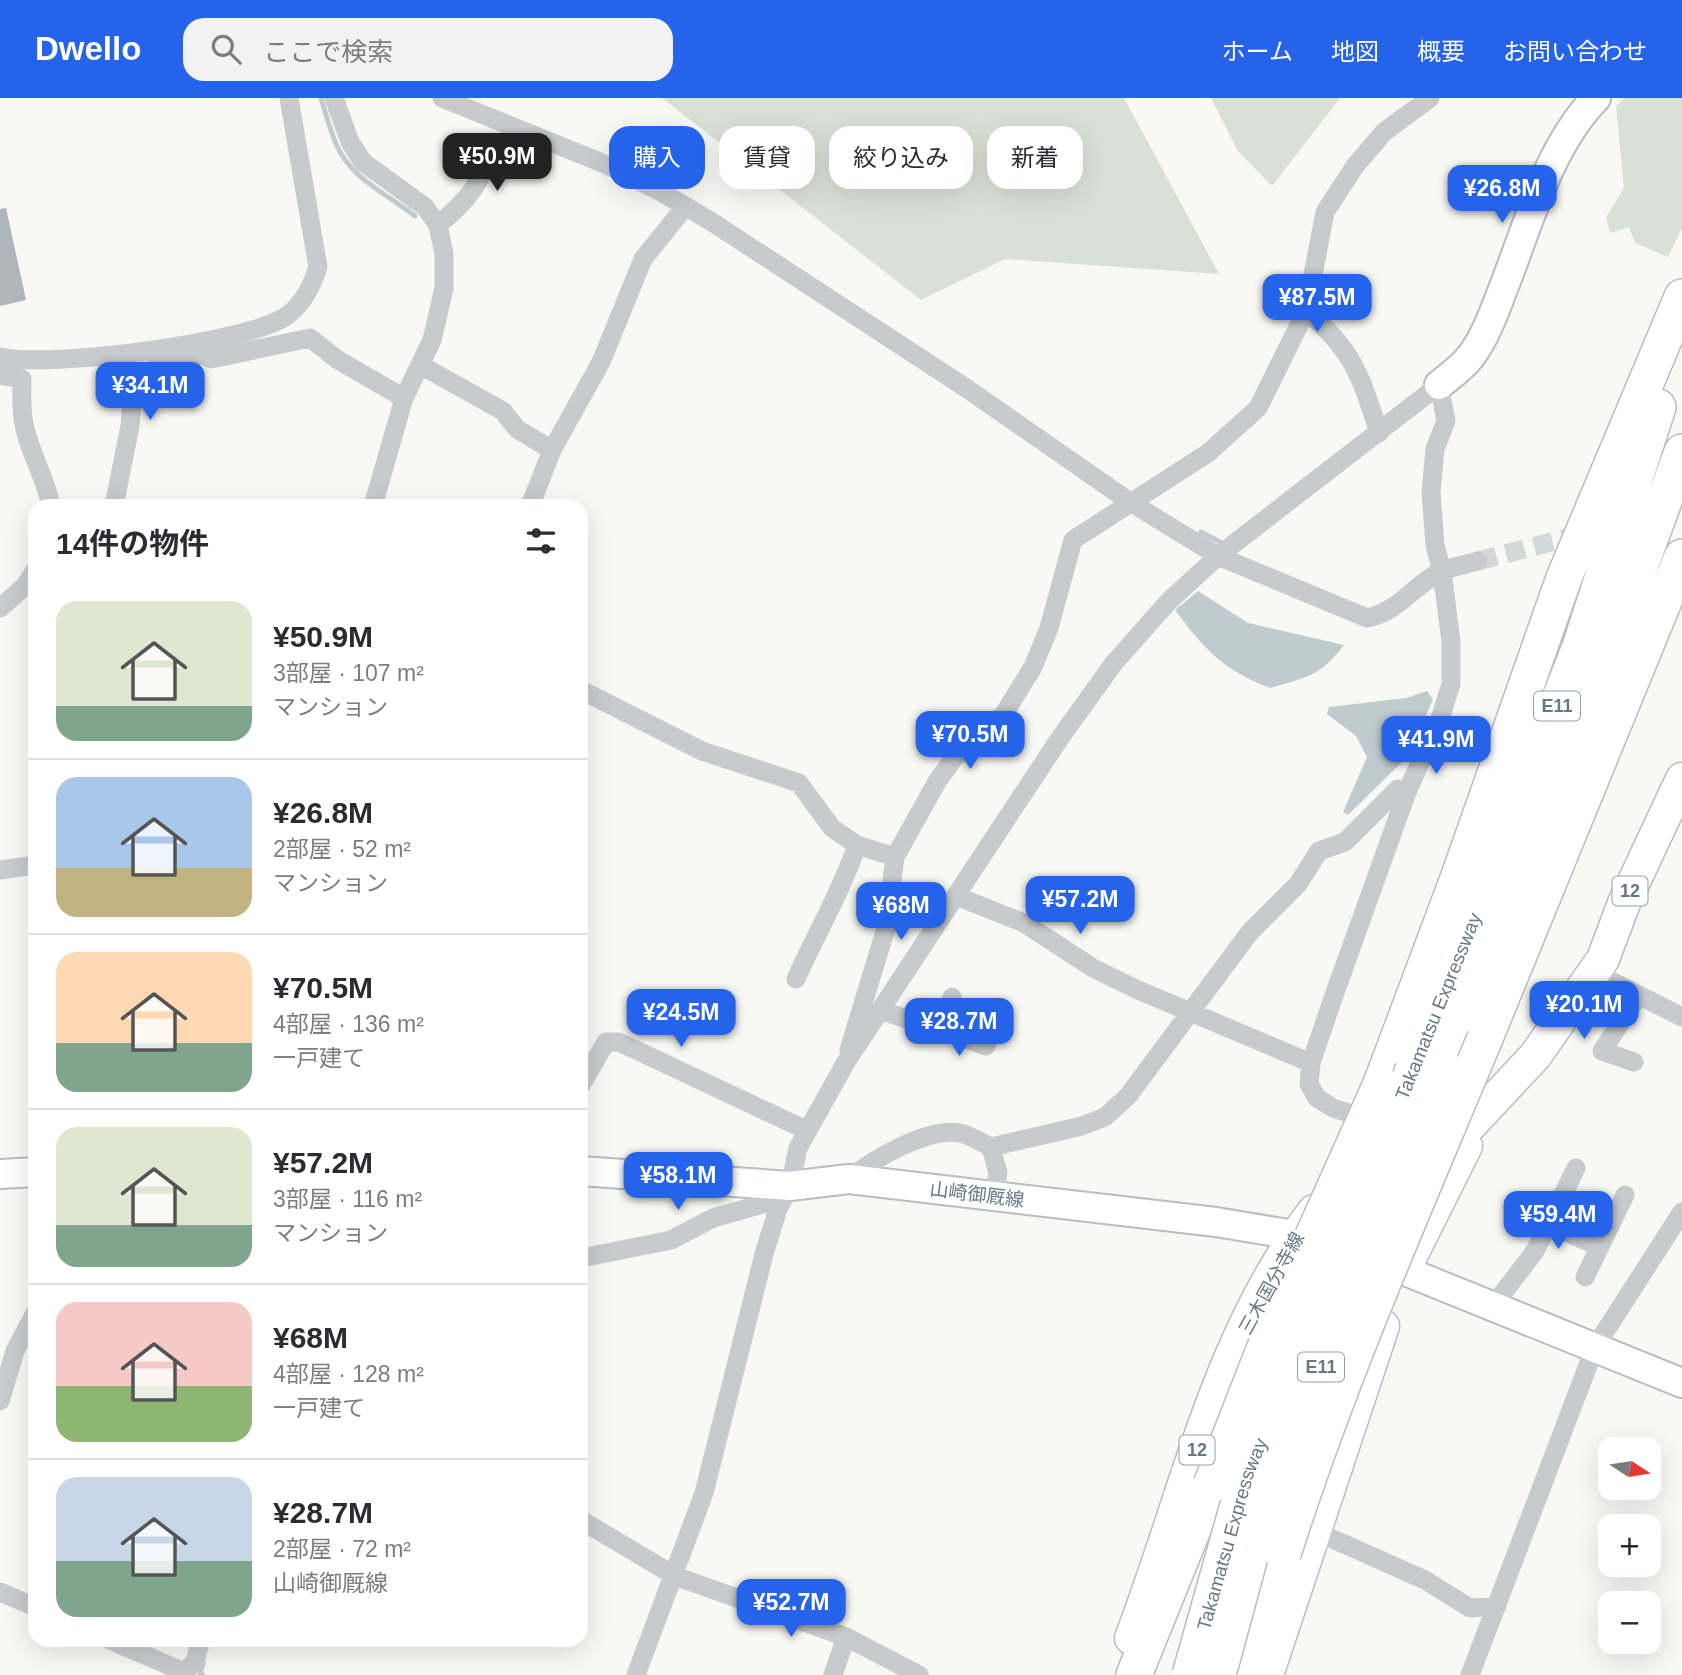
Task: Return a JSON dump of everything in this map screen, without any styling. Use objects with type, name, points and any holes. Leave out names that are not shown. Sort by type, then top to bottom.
[{"type":"highway","points":[[1134,1675],[1280,1309],[1381,1084],[1459,876],[1564,578],[1682,298]]},
{"type":"highway","name":"Takamatsu Expressway","points":[[1218,1675],[1254,1542],[1580,647],[1682,335]]},
{"type":"highway","name":"Takamatsu Expressway","points":[[1190,1675],[1247,1473],[1605,662],[1682,452]]},
{"type":"highway","points":[[1244,1675],[1317,1446],[1364,1325],[1682,557]]},
{"type":"main road","points":[[1439,384],[1470,358],[1488,329],[1546,180],[1586,103]]},
{"type":"main road","name":"三木国分寺線","points":[[1226,1675],[1370,1256],[1390,1215],[1416,1183],[1494,1103],[1535,1056],[1603,959],[1625,903],[1682,779]]},
{"type":"main road","name":"三木国分寺線","points":[[1117,1675],[1163,1555],[1218,1390],[1266,1285],[1296,1234],[1360,1157],[1505,1062],[1574,999]]},
{"type":"main road","points":[[1267,1675],[1364,1378],[1404,1270],[1455,1163],[1494,1103]]},
{"type":"main road","points":[[0,1174],[28,1172]]},
{"type":"main road","name":"山崎御厩線","points":[[588,1172],[787,1192],[849,1179],[1296,1234],[1370,1256],[1682,1383]]},
{"type":"street","points":[[115,499],[130,426],[134,375],[284,318],[312,288],[318,267],[317,247],[289,98]]},
{"type":"street","points":[[334,98],[351,142],[363,162],[425,207],[438,225],[444,254],[444,288],[432,340],[422,366],[404,398],[375,499]]},
{"type":"street","points":[[442,98],[607,165],[685,206],[966,388],[1129,502],[1218,556],[1367,618],[1383,614],[1395,607],[1442,571],[1478,561]]},
{"type":"street","points":[[846,1062],[855,1023],[886,928],[895,857],[943,773],[955,757],[980,739],[1004,713],[1033,667],[1049,628],[1073,540],[1208,453],[1258,408],[1306,311],[1325,212],[1354,166],[1384,132],[1430,98]]},
{"type":"street","points":[[438,225],[468,200],[480,182],[497,143],[538,138]]},
{"type":"street","points":[[533,499],[552,450],[601,362],[643,258],[685,206]]},
{"type":"street","points":[[1306,311],[1334,334],[1354,362],[1379,433]]},
{"type":"street","points":[[0,357],[47,359],[201,349],[211,359],[310,338],[338,360],[404,398]]},
{"type":"street","points":[[422,366],[503,411],[517,429],[552,450]]},
{"type":"street","points":[[0,375],[22,379],[23,418],[32,452],[45,478],[50,499]]},
{"type":"street","points":[[636,1675],[704,1493],[764,1254],[806,1130],[846,1062],[1114,663],[1169,601],[1218,556],[1439,384],[1446,421],[1435,449],[1431,492],[1435,545],[1442,571],[1451,642],[1451,684],[1441,716],[1407,792],[1311,1063],[1309,1084],[1317,1098],[1333,1108],[1401,1130]]},
{"type":"street","points":[[0,608],[28,581]]},
{"type":"street","points":[[588,694],[702,751],[799,783],[832,828],[857,845],[895,857]]},
{"type":"street","points":[[849,1179],[873,1159],[930,1136],[960,1133],[991,1147],[1082,1126],[1105,1117],[1128,1096],[1250,932],[1298,884],[1319,850],[1345,842],[1398,789],[1407,792]]},
{"type":"street","points":[[796,979],[824,917],[843,886],[857,845]]},
{"type":"street","points":[[0,870],[28,865]]},
{"type":"street","points":[[956,896],[1024,923],[1093,968],[1311,1063]]},
{"type":"street","points":[[1593,972],[1682,1017]]},
{"type":"street","points":[[1634,1062],[1602,1051],[1639,995]]},
{"type":"street","points":[[942,1032],[952,997]]},
{"type":"street","points":[[880,1010],[986,1046],[995,1011]]},
{"type":"street","points":[[588,1073],[606,1042],[619,1042],[806,1130]]},
{"type":"street","points":[[991,1147],[998,1173],[994,1196]]},
{"type":"street","points":[[1493,1306],[1535,1251],[1576,1168]]},
{"type":"street","points":[[588,1257],[671,1240],[713,1218],[787,1192]]},
{"type":"street","points":[[1586,1277],[1625,1195]]},
{"type":"street","points":[[1470,1675],[1595,1347],[1682,1212]]},
{"type":"street","points":[[1548,1224],[1600,1247]]},
{"type":"street","points":[[0,1401],[16,1351],[28,1327]]},
{"type":"street","points":[[588,1524],[675,1576],[846,1637],[911,1673]]},
{"type":"street","points":[[1315,1531],[1425,1580],[1470,1608],[1497,1606]]},
{"type":"street","points":[[0,1592],[28,1605]]},
{"type":"street","points":[[833,1675],[846,1637]]},
{"type":"street","points":[[125,1647],[183,1673],[195,1661],[199,1647]]},
{"type":"shaded area","points":[[662,98],[1124,98],[1219,274],[1005,259],[921,300],[779,189],[815,189],[815,126],[719,126],[719,142],[705,132],[705,126],[698,126]]},
{"type":"shaded area","points":[[1211,98],[1340,98],[1272,186],[1238,151]]},
{"type":"shaded area","points":[[1625,98],[1682,98],[1682,228],[1668,257],[1635,243],[1629,227],[1610,233],[1606,217],[1624,188],[1616,106]]},
{"type":"shaded area","points":[[1198,591],[1248,623],[1344,645],[1320,670],[1270,688],[1239,674],[1216,657],[1175,610]]},
{"type":"shaded area","points":[[1427,691],[1433,700],[1405,759],[1348,815],[1343,812],[1367,757],[1356,736],[1327,714],[1329,707],[1406,698]]},
{"type":"building","points":[[6,208],[26,300],[0,306],[0,209]]},
{"type":"waterway","points":[[321,98],[330,128],[344,158],[361,177],[415,216]]},
{"type":"waterway","points":[[1201,532],[1220,542]]},
{"type":"waterway","points":[[203,1663],[200,1674],[203,1675]]},
{"type":"tunnel","points":[[1478,561],[1586,533]]}]
